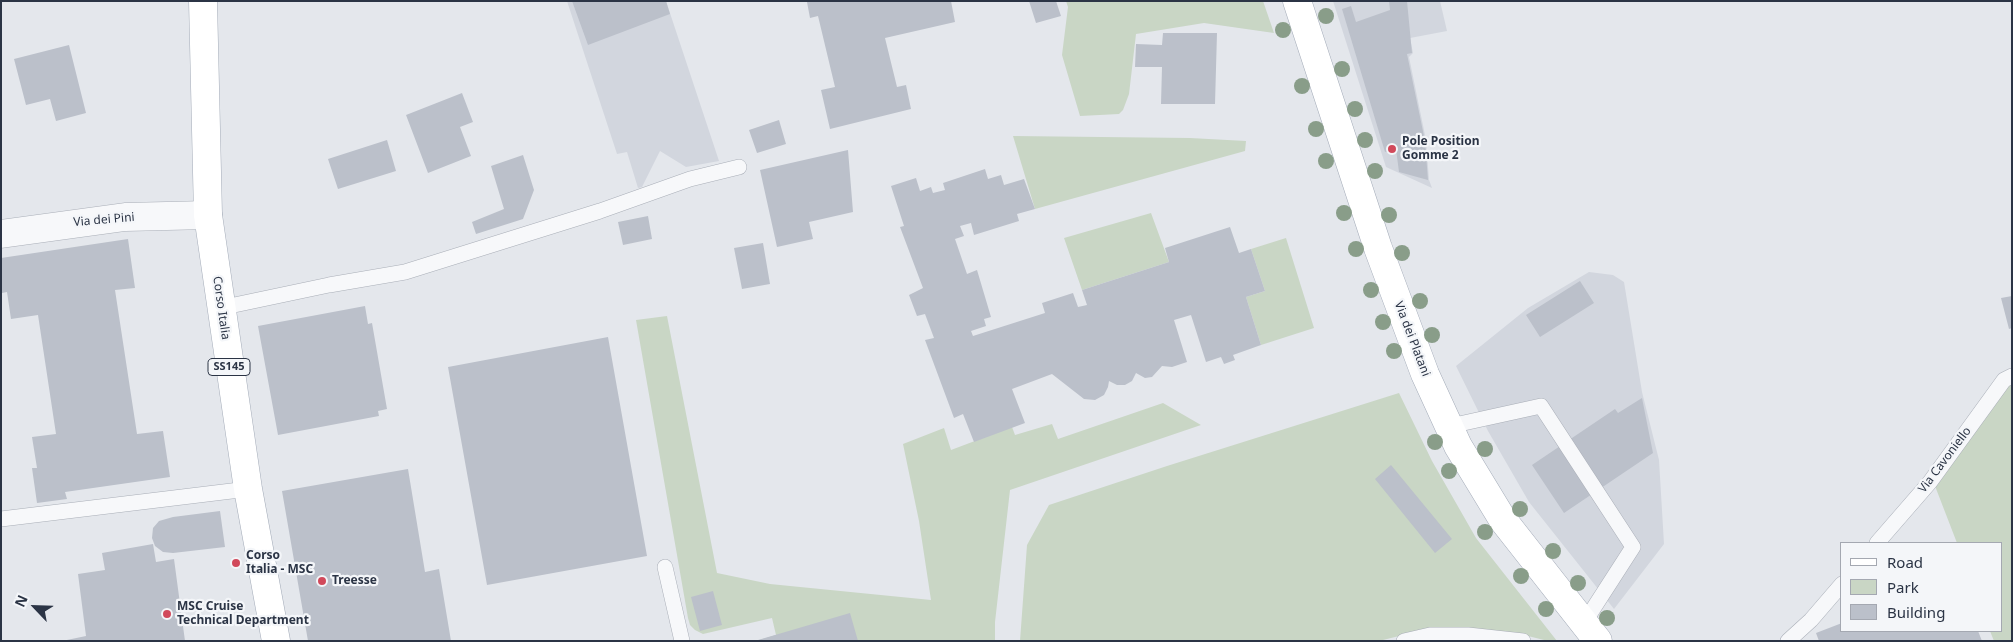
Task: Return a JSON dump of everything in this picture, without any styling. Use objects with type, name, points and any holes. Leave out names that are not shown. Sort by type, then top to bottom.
[{"type":"main road","name":"Corso Italia","points":[[203,1],[208,215],[220,308],[248,489],[276,641]]},
{"type":"main road","name":"Via dei Platani","points":[[1298,1],[1378,248],[1425,374],[1458,446],[1503,520],[1591,632]]},
{"type":"street","name":"Via dei Pini","points":[[1,234],[125,217],[208,215]]},
{"type":"lane","points":[[220,308],[329,285],[405,272],[600,211],[690,179],[739,167]]},
{"type":"lane","name":"Via Cavoniello","points":[[1878,542],[1930,482],[2004,380],[2012,376]]},
{"type":"lane","points":[[1450,426],[1541,406],[1633,547],[1591,632]]},
{"type":"lane","points":[[1,519],[248,489]]},
{"type":"lane","points":[[664,567],[682,641]]},
{"type":"lane","points":[[1788,641],[1811,620],[1840,586]]},
{"type":"lane","points":[[1404,641],[1430,635],[1468,635],[1523,641]]},
{"type":"shaded area","points":[[567,1],[666,1],[719,161],[686,167],[660,151],[642,187],[638,188],[627,152],[617,154]]},
{"type":"shaded area","points":[[1333,1],[1440,1],[1447,31],[1410,38],[1413,53],[1409,57],[1426,140],[1429,180],[1432,188],[1386,167]]},
{"type":"shaded area","points":[[1589,272],[1613,275],[1624,282],[1642,392],[1659,460],[1664,544],[1614,609],[1529,502],[1488,431],[1456,366],[1528,308]]},
{"type":"green space","points":[[1066,1],[1263,1],[1274,33],[1204,23],[1136,34],[1129,94],[1123,110],[1119,114],[1080,116],[1062,55],[1068,7]]},
{"type":"green space","points":[[1013,136],[1190,138],[1246,141],[1245,151],[1035,209]]},
{"type":"green space","points":[[1151,213],[1169,262],[1082,290],[1064,238]]},
{"type":"green space","points":[[1286,238],[1314,328],[1261,345],[1246,297],[1265,291],[1251,249]]},
{"type":"green space","points":[[667,316],[717,573],[770,584],[931,600],[919,521],[903,444],[944,428],[951,450],[1012,427],[1015,435],[1052,424],[1058,439],[1163,403],[1201,425],[1010,490],[995,622],[995,641],[756,641],[776,635],[772,618],[703,634],[690,625],[688,618],[636,320]]},
{"type":"green space","points":[[2012,383],[2012,641],[1994,641],[1990,632],[2003,632],[2003,542],[1957,542],[1935,486],[2008,385]]},
{"type":"green space","points":[[1399,393],[1432,461],[1476,538],[1557,641],[1548,641],[1516,633],[1431,628],[1379,641],[1020,641],[1027,545],[1049,505]]},
{"type":"building","points":[[572,1],[666,1],[670,14],[588,45]]},
{"type":"building","points":[[951,1],[955,22],[885,38],[897,87],[906,85],[911,109],[830,129],[821,90],[835,87],[818,16],[810,18],[807,2]]},
{"type":"building","points":[[1029,1],[1056,1],[1061,16],[1036,23]]},
{"type":"building","points":[[1389,1],[1407,1],[1412,53],[1407,54],[1425,141],[1428,180],[1399,172],[1396,149],[1385,152],[1342,9],[1351,6],[1356,22],[1390,10]]},
{"type":"building","points":[[1163,33],[1217,33],[1215,104],[1161,104],[1162,67],[1135,67],[1136,44],[1162,45]]},
{"type":"building","points":[[69,45],[86,113],[56,121],[50,99],[26,105],[14,59]]},
{"type":"building","points":[[462,93],[473,122],[460,127],[471,156],[428,173],[406,115]]},
{"type":"building","points":[[779,120],[786,144],[757,153],[749,130]]},
{"type":"building","points":[[387,140],[396,171],[338,189],[328,159]]},
{"type":"building","points":[[848,150],[853,212],[809,222],[813,239],[777,247],[760,170]]},
{"type":"building","points":[[523,155],[534,190],[523,219],[476,234],[472,222],[504,209],[491,166]]},
{"type":"building","points":[[985,169],[988,179],[1001,175],[1004,185],[1024,179],[1035,209],[1017,214],[1019,221],[974,235],[971,223],[960,226],[964,236],[955,239],[967,274],[977,270],[991,317],[984,319],[986,326],[971,331],[973,336],[1045,313],[1042,303],[1073,293],[1078,307],[1087,305],[1082,290],[1169,262],[1165,248],[1230,227],[1239,253],[1251,249],[1265,291],[1246,297],[1261,345],[1233,355],[1235,360],[1224,364],[1221,357],[1206,362],[1191,315],[1174,320],[1187,362],[1172,367],[1162,366],[1152,377],[1145,378],[1136,373],[1132,381],[1125,385],[1117,385],[1109,381],[1104,395],[1095,400],[1084,399],[1052,374],[1012,389],[1025,423],[974,442],[963,414],[954,418],[925,340],[934,338],[925,314],[917,316],[909,295],[923,288],[900,227],[904,226],[891,186],[916,178],[920,191],[931,187],[933,193],[945,190],[943,183]]},
{"type":"building","points":[[648,216],[652,239],[623,245],[618,222]]},
{"type":"building","points":[[128,239],[135,288],[115,290],[137,434],[163,431],[170,477],[65,492],[67,499],[37,503],[32,468],[37,468],[32,437],[56,434],[38,315],[11,319],[7,292],[2,293],[1,258]]},
{"type":"building","points":[[763,243],[770,284],[742,289],[734,248]]},
{"type":"building","points":[[1580,281],[1594,303],[1540,337],[1526,315]]},
{"type":"building","points":[[2012,296],[2012,328],[2009,329],[2001,298]]},
{"type":"building","points":[[365,306],[368,324],[372,323],[387,409],[378,411],[379,416],[278,435],[258,326]]},
{"type":"building","points":[[608,337],[647,556],[487,585],[448,367]]},
{"type":"building","points":[[1642,398],[1653,453],[1564,513],[1532,465],[1615,409],[1618,413]]},
{"type":"building","points":[[1391,465],[1452,539],[1435,553],[1375,479]]},
{"type":"building","points":[[408,469],[425,572],[439,569],[451,641],[308,641],[282,491]]},
{"type":"building","points":[[220,511],[225,547],[173,553],[163,552],[155,546],[152,538],[153,528],[159,521],[173,517]]},
{"type":"building","points":[[153,544],[156,562],[174,559],[185,641],[62,641],[86,636],[78,574],[105,570],[102,553]]},
{"type":"building","points":[[713,591],[722,625],[700,631],[691,597]]},
{"type":"building","points":[[850,613],[858,641],[758,641],[758,640]]},
{"type":"building","points":[[1840,624],[1840,632],[1978,632],[1982,641],[1819,641],[1816,633]]},
{"type":"place","name":"Pole Position Gomme 2","points":[[1392,149]]},
{"type":"place","name":"Corso Italia - MSC","points":[[236,563]]},
{"type":"place","name":"Treesse","points":[[322,581]]},
{"type":"place","name":"MSC Cruise Technical Department","points":[[167,614]]}]
